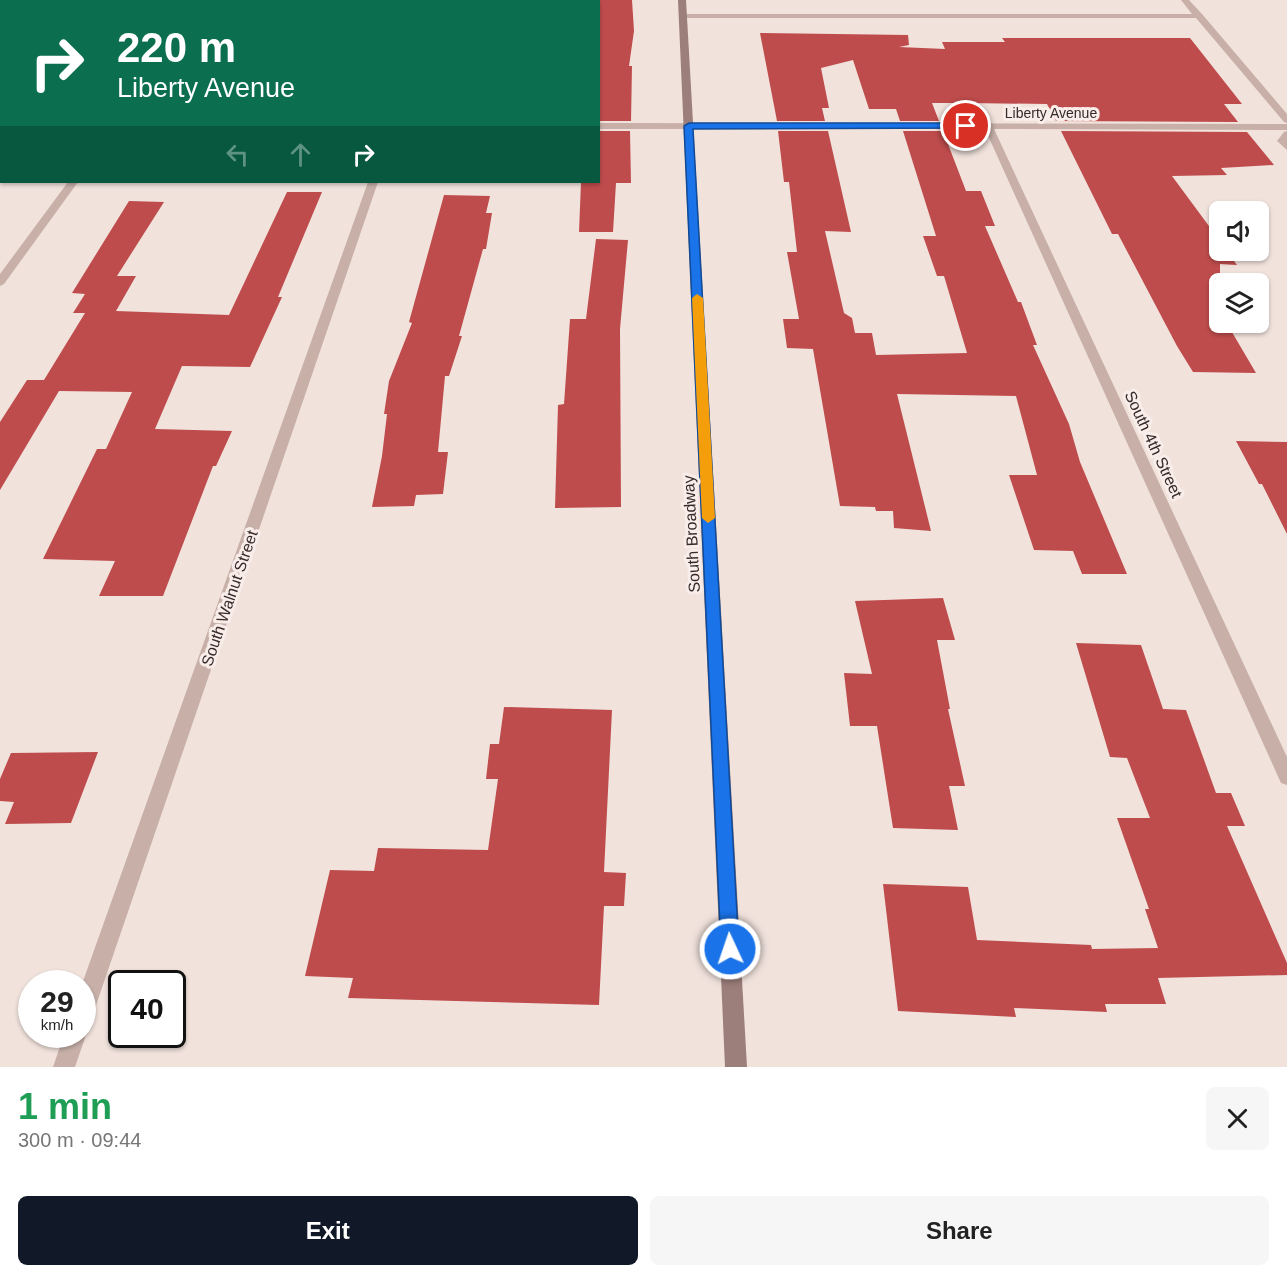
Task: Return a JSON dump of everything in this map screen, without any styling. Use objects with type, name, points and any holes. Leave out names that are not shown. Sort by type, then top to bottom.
[{"type":"street","points":[[1185,0],[1287,120]]},
{"type":"street","points":[[683,8],[1199,16]]},
{"type":"street","name":"South Broadway","points":[[683,8],[736,1067]]},
{"type":"street","name":"Liberty Avenue","points":[[600,126],[1287,127]]},
{"type":"street","name":"South 4th Street","points":[[988,126],[1287,777]]},
{"type":"street","points":[[1287,134],[1282,141],[1287,147]]},
{"type":"street","points":[[0,282],[72,183]]},
{"type":"street","name":"South Walnut Street","points":[[96,974],[373,183]]},
{"type":"street","points":[[64,1067],[71,1048]]},
{"type":"building","points":[[600,0],[632,0],[634,31],[629,66],[632,66],[631,121],[600,121]]},
{"type":"building","points":[[760,33],[908,35],[909,45],[899,47],[945,49],[942,42],[1005,42],[1002,38],[1190,38],[1242,104],[1224,104],[1238,122],[1056,121],[1047,104],[968,103],[932,103],[939,121],[900,121],[896,109],[869,109],[853,60],[821,68],[829,108],[822,108],[825,121],[777,121]]},
{"type":"building","points":[[600,131],[630,131],[631,183],[616,183],[613,232],[579,232],[581,183],[600,183]]},
{"type":"building","points":[[778,131],[828,131],[851,232],[825,231],[844,313],[852,318],[855,333],[872,333],[876,355],[967,353],[944,276],[937,276],[923,236],[936,236],[903,131],[943,131],[966,191],[981,191],[995,226],[985,226],[1018,302],[1021,302],[1037,345],[1033,345],[1069,424],[1080,462],[1127,574],[1082,574],[1073,551],[1034,550],[1009,475],[1037,475],[1016,396],[897,394],[931,531],[894,528],[893,511],[876,511],[875,507],[840,506],[813,349],[787,348],[783,319],[799,319],[787,252],[797,252],[789,182],[784,182]]},
{"type":"building","points":[[1061,131],[1247,132],[1274,165],[1221,168],[1227,175],[1172,176],[1209,226],[1209,261],[1234,261],[1237,265],[1220,264],[1220,273],[1209,273],[1209,333],[1232,333],[1256,373],[1193,372],[1118,234],[1112,234]]},
{"type":"building","points":[[287,192],[322,192],[278,297],[282,297],[250,367],[182,366],[155,429],[232,431],[216,466],[213,466],[163,596],[99,596],[115,561],[43,559],[97,449],[106,449],[132,392],[59,391],[0,490],[0,422],[27,380],[44,380],[85,313],[73,313],[85,294],[72,293],[129,201],[164,202],[117,276],[136,276],[116,311],[229,315]]},
{"type":"building","points":[[444,195],[490,196],[486,213],[492,213],[486,249],[483,249],[459,336],[462,336],[449,376],[445,376],[438,452],[448,452],[443,494],[416,495],[414,506],[372,507],[382,456],[387,414],[384,414],[389,381],[412,323],[409,322]]},
{"type":"building","points":[[596,239],[628,240],[620,329],[621,507],[555,508],[558,405],[564,404],[570,319],[586,319]]},
{"type":"building","points":[[1236,441],[1287,442],[1287,534],[1262,484],[1259,484]]},
{"type":"building","points":[[943,598],[955,640],[937,640],[950,709],[948,709],[965,786],[949,786],[958,830],[893,828],[877,726],[850,726],[844,673],[872,674],[855,601]]},
{"type":"building","points":[[1076,643],[1141,645],[1163,709],[1186,710],[1216,793],[1231,793],[1245,826],[1227,826],[1287,963],[1287,975],[1158,978],[1166,1004],[1105,1004],[1107,1012],[1014,1008],[1016,1017],[898,1011],[883,884],[968,887],[977,940],[1091,945],[1092,949],[1158,948],[1145,909],[1149,909],[1117,818],[1150,818],[1127,758],[1110,757]]},
{"type":"building","points":[[504,707],[612,710],[604,872],[626,873],[624,906],[604,906],[599,1005],[348,998],[353,978],[305,976],[330,870],[374,871],[378,848],[488,850],[498,779],[486,779],[490,744],[499,744]]},
{"type":"building","points":[[98,752],[71,823],[5,824],[14,802],[0,801],[0,779],[11,753]]},
{"type":"slow traffic","points":[[697,298],[708,518]]},
{"type":"route","points":[[730,949],[689,126],[966,126]]}]
